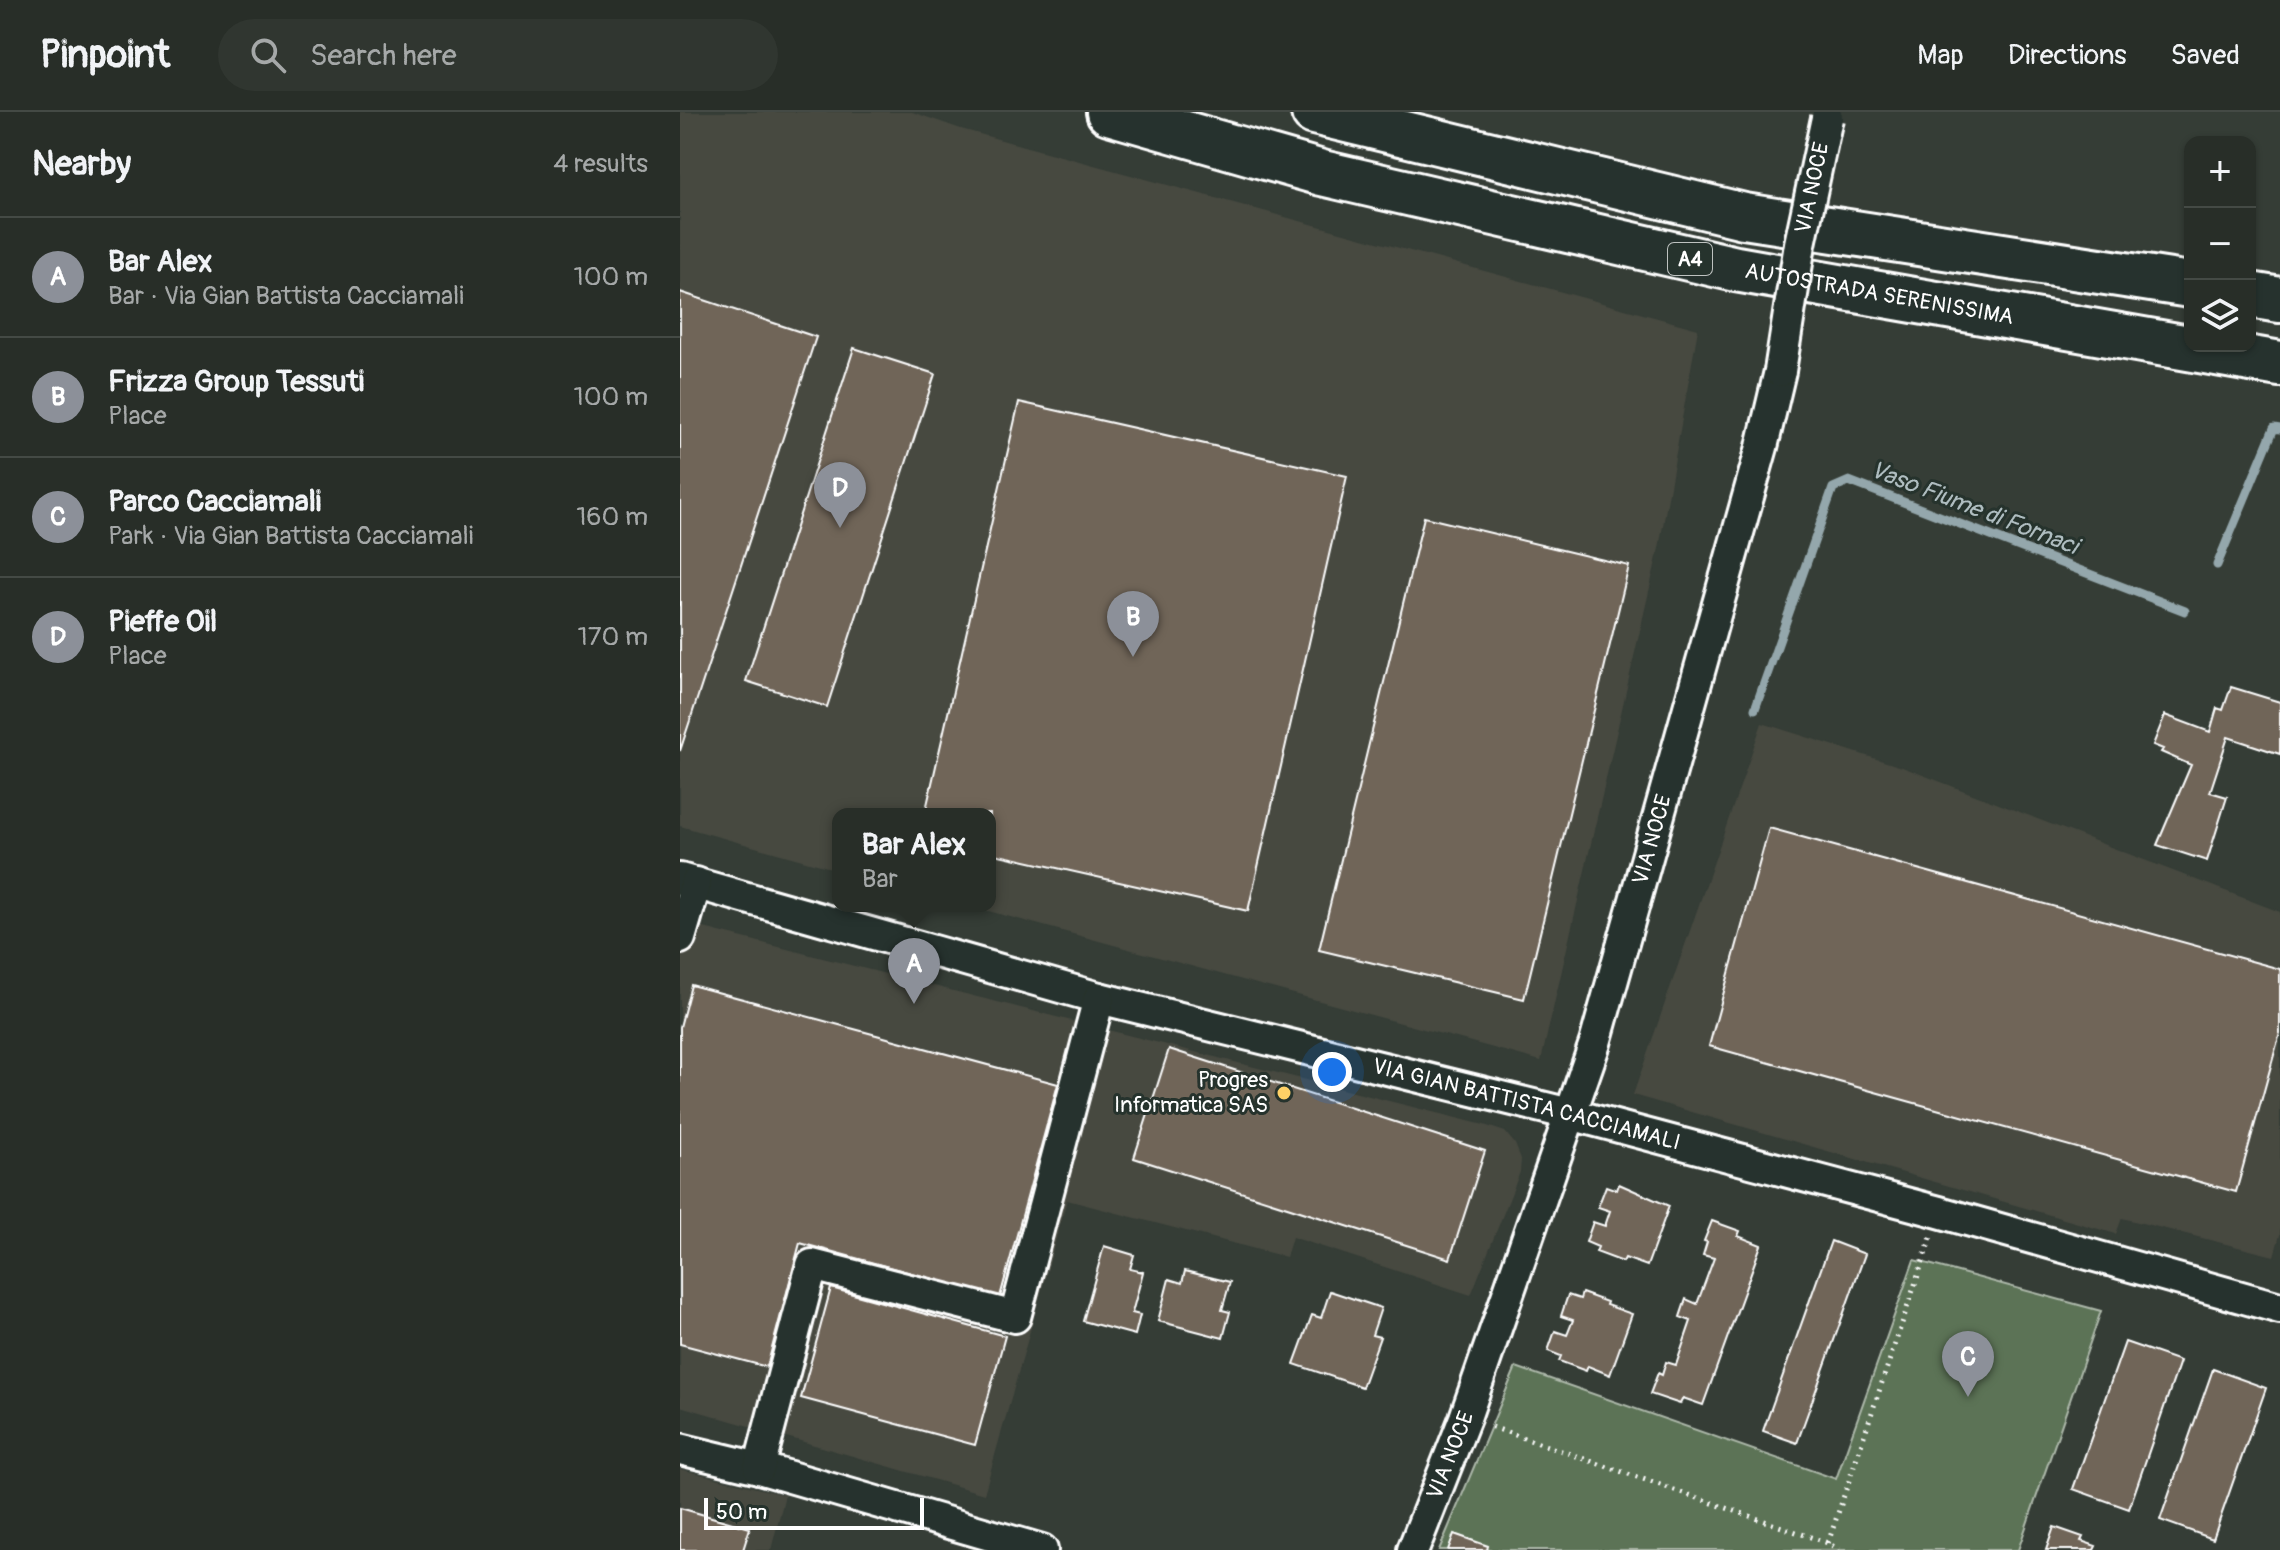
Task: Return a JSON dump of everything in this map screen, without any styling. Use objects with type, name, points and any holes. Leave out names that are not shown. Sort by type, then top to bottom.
[{"type":"highway","name":"AUTOSTRADA SERENISSIMA","points":[[1109,112],[1322,173],[1736,269],[2280,364]]},
{"type":"highway","points":[[1314,112],[1744,216],[2184,284]]},
{"type":"highway","points":[[2256,296],[2280,300]]},
{"type":"street","name":"VIA NOCE","points":[[1413,1550],[1465,1418],[1595,1043],[1762,447],[1780,371],[1800,244],[1828,115]]},
{"type":"street","name":"VIA GIAN BATTISTA CACCIAMALI","points":[[688,881],[1099,998],[1570,1114],[1939,1212],[2280,1308]]},
{"type":"street","points":[[680,938],[688,881]]},
{"type":"street","points":[[759,1468],[812,1265],[1015,1317],[1099,998]]},
{"type":"street","points":[[680,1449],[759,1468],[1042,1550]]},
{"type":"path","points":[[1828,1543],[1939,1212]]},
{"type":"path","points":[[1465,1418],[1828,1543],[1839,1550]]},
{"type":"shaded area","points":[[680,112],[912,112],[961,129],[1698,329],[1659,548],[1541,1061],[992,912],[996,912],[996,808],[832,808],[832,868],[680,826]]},
{"type":"shaded area","points":[[1762,723],[1902,767],[2280,912],[2280,1235],[2274,1256],[2122,1218],[2116,1234],[1633,1095]]},
{"type":"shaded area","points":[[680,922],[1484,1125],[1505,1132],[1515,1144],[1521,1159],[1520,1172],[1471,1295],[1292,1237],[1286,1257],[1067,1200],[984,1494],[680,1406]]},
{"type":"shaded area","points":[[680,1469],[785,1495],[771,1550],[680,1550]]},
{"type":"green space","points":[[1914,1260],[2101,1311],[2018,1550],[1439,1550],[1516,1367],[1836,1479]]},
{"type":"building","points":[[680,292],[816,337],[680,751]]},
{"type":"building","points":[[854,348],[935,374],[827,707],[746,681]]},
{"type":"building","points":[[1019,402],[1347,476],[1248,911],[996,854],[996,808],[926,808]]},
{"type":"building","points":[[1424,517],[1629,566],[1524,999],[1319,950]]},
{"type":"building","points":[[2231,687],[2280,702],[2280,754],[2228,737],[2210,792],[2227,797],[2207,861],[2157,845],[2191,765],[2161,752],[2163,749],[2153,745],[2165,715],[2210,732],[2217,708],[2223,710]]},
{"type":"building","points":[[1769,828],[2280,969],[2280,1033],[2236,1192],[1709,1046]]},
{"type":"building","points":[[691,985],[1058,1084],[1000,1297],[800,1243],[767,1367],[680,1344],[680,1027]]},
{"type":"building","points":[[1169,1049],[1485,1151],[1450,1259],[1134,1158]]},
{"type":"building","points":[[1619,1184],[1669,1206],[1647,1266],[1625,1258],[1623,1262],[1596,1252],[1598,1247],[1586,1242],[1593,1222],[1605,1226],[1610,1211],[1598,1207],[1606,1186],[1617,1190]]},
{"type":"building","points":[[1712,1221],[1740,1231],[1738,1236],[1761,1245],[1703,1405],[1683,1398],[1680,1404],[1650,1394],[1666,1362],[1676,1365],[1691,1321],[1680,1317],[1686,1299],[1697,1304],[1714,1258],[1703,1255],[1707,1242],[1704,1241]]},
{"type":"building","points":[[1831,1241],[1865,1254],[1797,1443],[1763,1431]]},
{"type":"building","points":[[1104,1246],[1134,1255],[1130,1269],[1143,1272],[1132,1313],[1140,1315],[1135,1335],[1083,1321]]},
{"type":"building","points":[[1185,1271],[1230,1282],[1222,1310],[1230,1312],[1223,1338],[1158,1321],[1169,1279],[1182,1283]]},
{"type":"building","points":[[831,1288],[1005,1336],[975,1445],[801,1398]]},
{"type":"building","points":[[1330,1291],[1381,1308],[1372,1335],[1380,1337],[1362,1387],[1294,1364],[1312,1315],[1321,1318]]},
{"type":"building","points":[[1582,1293],[1632,1314],[1610,1375],[1588,1366],[1586,1371],[1559,1361],[1561,1356],[1548,1351],[1555,1331],[1567,1335],[1573,1320],[1561,1316],[1568,1295],[1580,1299]]},
{"type":"building","points":[[2125,1342],[2180,1361],[2129,1509],[2073,1489]]},
{"type":"building","points":[[2213,1369],[2266,1388],[2213,1539],[2160,1520]]},
{"type":"building","points":[[680,1508],[750,1528],[743,1550],[680,1550]]},
{"type":"building","points":[[2054,1527],[2083,1537],[2081,1541],[2096,1546],[2094,1550],[2046,1550]]},
{"type":"building","points":[[1454,1534],[1488,1546],[1487,1550],[1448,1550]]},
{"type":"waterway","name":"Vaso Fiume di Fornaci","points":[[2217,565],[2274,428],[2280,429]]},
{"type":"waterway","name":"Vaso Fiume di Fornaci","points":[[1755,709],[1833,488],[1849,481],[2185,611]]},
{"type":"place","name":"Pieffe Oil","points":[[840,528]]},
{"type":"place","name":"Frizza Group Tessuti","points":[[1133,657]]},
{"type":"place","name":"Bar Alex","points":[[914,1004]]},
{"type":"place","name":"Progres Informatica SAS","points":[[1284,1093]]},
{"type":"place","name":"Parco Cacciamali","points":[[1968,1397]]}]
